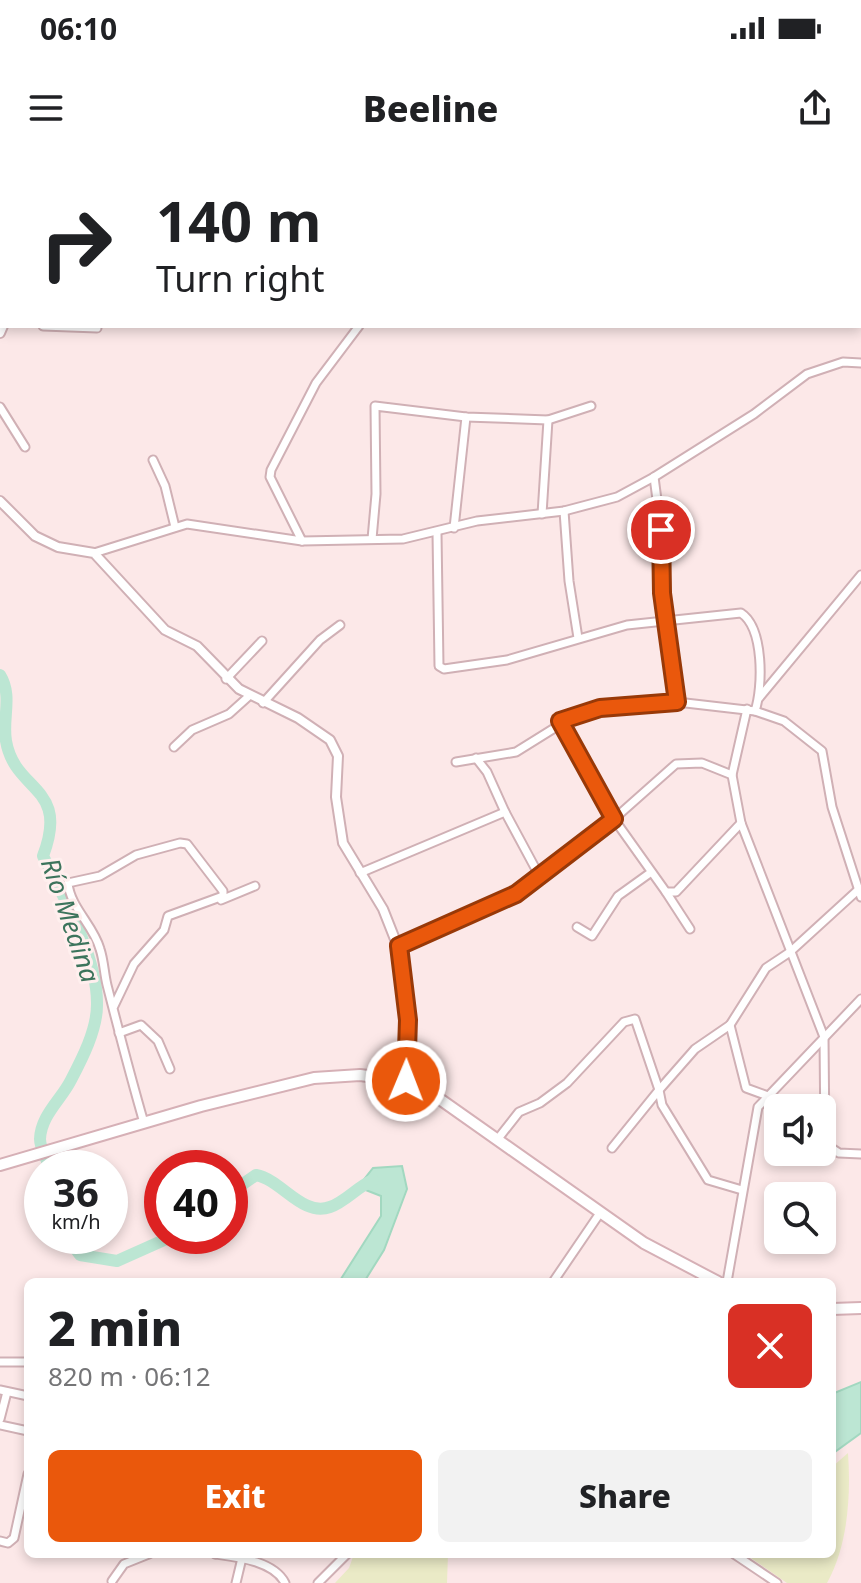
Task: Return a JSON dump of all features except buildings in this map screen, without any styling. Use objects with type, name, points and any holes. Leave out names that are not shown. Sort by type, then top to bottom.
[{"type":"main road","points":[[0,1165],[314,1078],[360,1075],[406,1081],[434,1095],[644,1243],[710,1278]]},
{"type":"main road","points":[[836,1309],[861,1308]]},
{"type":"street","points":[[302,541],[270,477],[271,470],[316,383],[357,328]]},
{"type":"street","points":[[0,501],[35,536],[58,547],[94,553],[175,527],[201,524],[302,541],[403,539],[477,521],[564,511],[617,497],[754,414],[807,374],[843,362],[861,363]]},
{"type":"street","points":[[372,539],[376,494],[375,406],[466,417],[548,420],[591,406]]},
{"type":"street","points":[[0,407],[25,447]]},
{"type":"street","points":[[454,528],[466,417]]},
{"type":"street","points":[[542,514],[548,420]]},
{"type":"street","points":[[153,460],[165,486],[175,527]]},
{"type":"street","points":[[654,477],[661,530],[665,620],[677,702]]},
{"type":"street","points":[[564,511],[569,581],[578,638]]},
{"type":"street","points":[[437,533],[439,666],[451,670],[507,660],[627,625],[741,613],[749,618],[756,633],[759,698]]},
{"type":"street","points":[[94,553],[165,630],[197,646],[226,679],[249,696],[298,718],[330,740],[338,756],[336,797],[343,843],[383,909],[399,946],[408,1020],[406,1081]]},
{"type":"street","points":[[861,575],[751,710],[732,775],[741,823],[824,1037],[825,1144],[830,1151],[861,1154]]},
{"type":"street","points":[[263,703],[320,640],[340,625]]},
{"type":"street","points":[[226,679],[262,641]]},
{"type":"street","points":[[174,747],[192,730],[217,722],[249,696]]},
{"type":"street","points":[[456,762],[516,752],[560,721],[600,708],[677,702],[751,710],[784,721],[822,751],[832,807],[860,893],[790,952],[766,968],[730,1025],[695,1049],[612,1148]]},
{"type":"street","points":[[560,721],[614,819],[690,929]]},
{"type":"street","points":[[476,758],[487,772],[540,877]]},
{"type":"street","points":[[399,946],[516,894],[614,819],[676,764],[702,763],[732,775]]},
{"type":"street","points":[[360,873],[505,812]]},
{"type":"street","points":[[666,892],[676,892],[741,823]]},
{"type":"street","points":[[144,1123],[94,932],[68,892],[68,883],[100,876],[136,855],[180,843],[187,844],[223,891],[221,900]]},
{"type":"street","points":[[577,927],[592,936],[618,896],[650,873]]},
{"type":"street","points":[[113,1008],[134,964],[164,930],[168,916],[255,886]]},
{"type":"street","points":[[770,1094],[861,999]]},
{"type":"street","points":[[497,1140],[519,1112],[540,1103],[567,1083],[629,1018],[637,1024],[662,1105],[708,1180],[742,1190]]},
{"type":"street","points":[[119,1033],[141,1025],[148,1029],[170,1069]]},
{"type":"street","points":[[730,1025],[746,1088],[764,1095]]},
{"type":"street","points":[[728,1278],[753,1119],[764,1102]]},
{"type":"street","points":[[556,1278],[600,1213]]},
{"type":"street","points":[[0,1362],[24,1362]]},
{"type":"street","points":[[24,1395],[4,1391],[0,1422],[24,1430]]},
{"type":"street","points":[[0,1541],[12,1542],[14,1538],[24,1492]]},
{"type":"street","points":[[112,1581],[124,1564],[139,1558]]},
{"type":"street","points":[[236,1583],[242,1558],[270,1569],[285,1583]]},
{"type":"street","points":[[318,1583],[343,1558]]},
{"type":"street","points":[[740,1558],[777,1583]]},
{"type":"shaded area","points":[[402,1166],[407,1189],[384,1250],[366,1278],[342,1278],[381,1216],[381,1196],[358,1187],[373,1168]]},
{"type":"shaded area","points":[[861,1382],[861,1433],[836,1451],[836,1392]]},
{"type":"shaded area","points":[[848,1453],[849,1486],[844,1537],[834,1568],[827,1583],[787,1583],[751,1558],[836,1558],[836,1464]]},
{"type":"shaded area","points":[[353,1558],[448,1558],[447,1583],[335,1583],[349,1568]]},
{"type":"waterway","name":"Río Medina","points":[[0,675],[6,691],[5,732],[11,758],[46,802],[50,833],[43,856],[86,948],[96,987],[96,1015],[88,1044],[71,1080],[44,1122],[40,1139],[43,1150]]},
{"type":"waterway","name":"Río Medina","points":[[248,1181],[256,1175],[265,1178],[301,1203],[320,1209],[335,1205],[373,1180]]},
{"type":"waterway","name":"Río Medina","points":[[79,1254],[117,1261],[144,1249]]},
{"type":"route","points":[[406,1081],[408,1020],[399,946],[516,894],[614,819],[560,721],[600,708],[677,702],[662,593],[661,530]]}]
